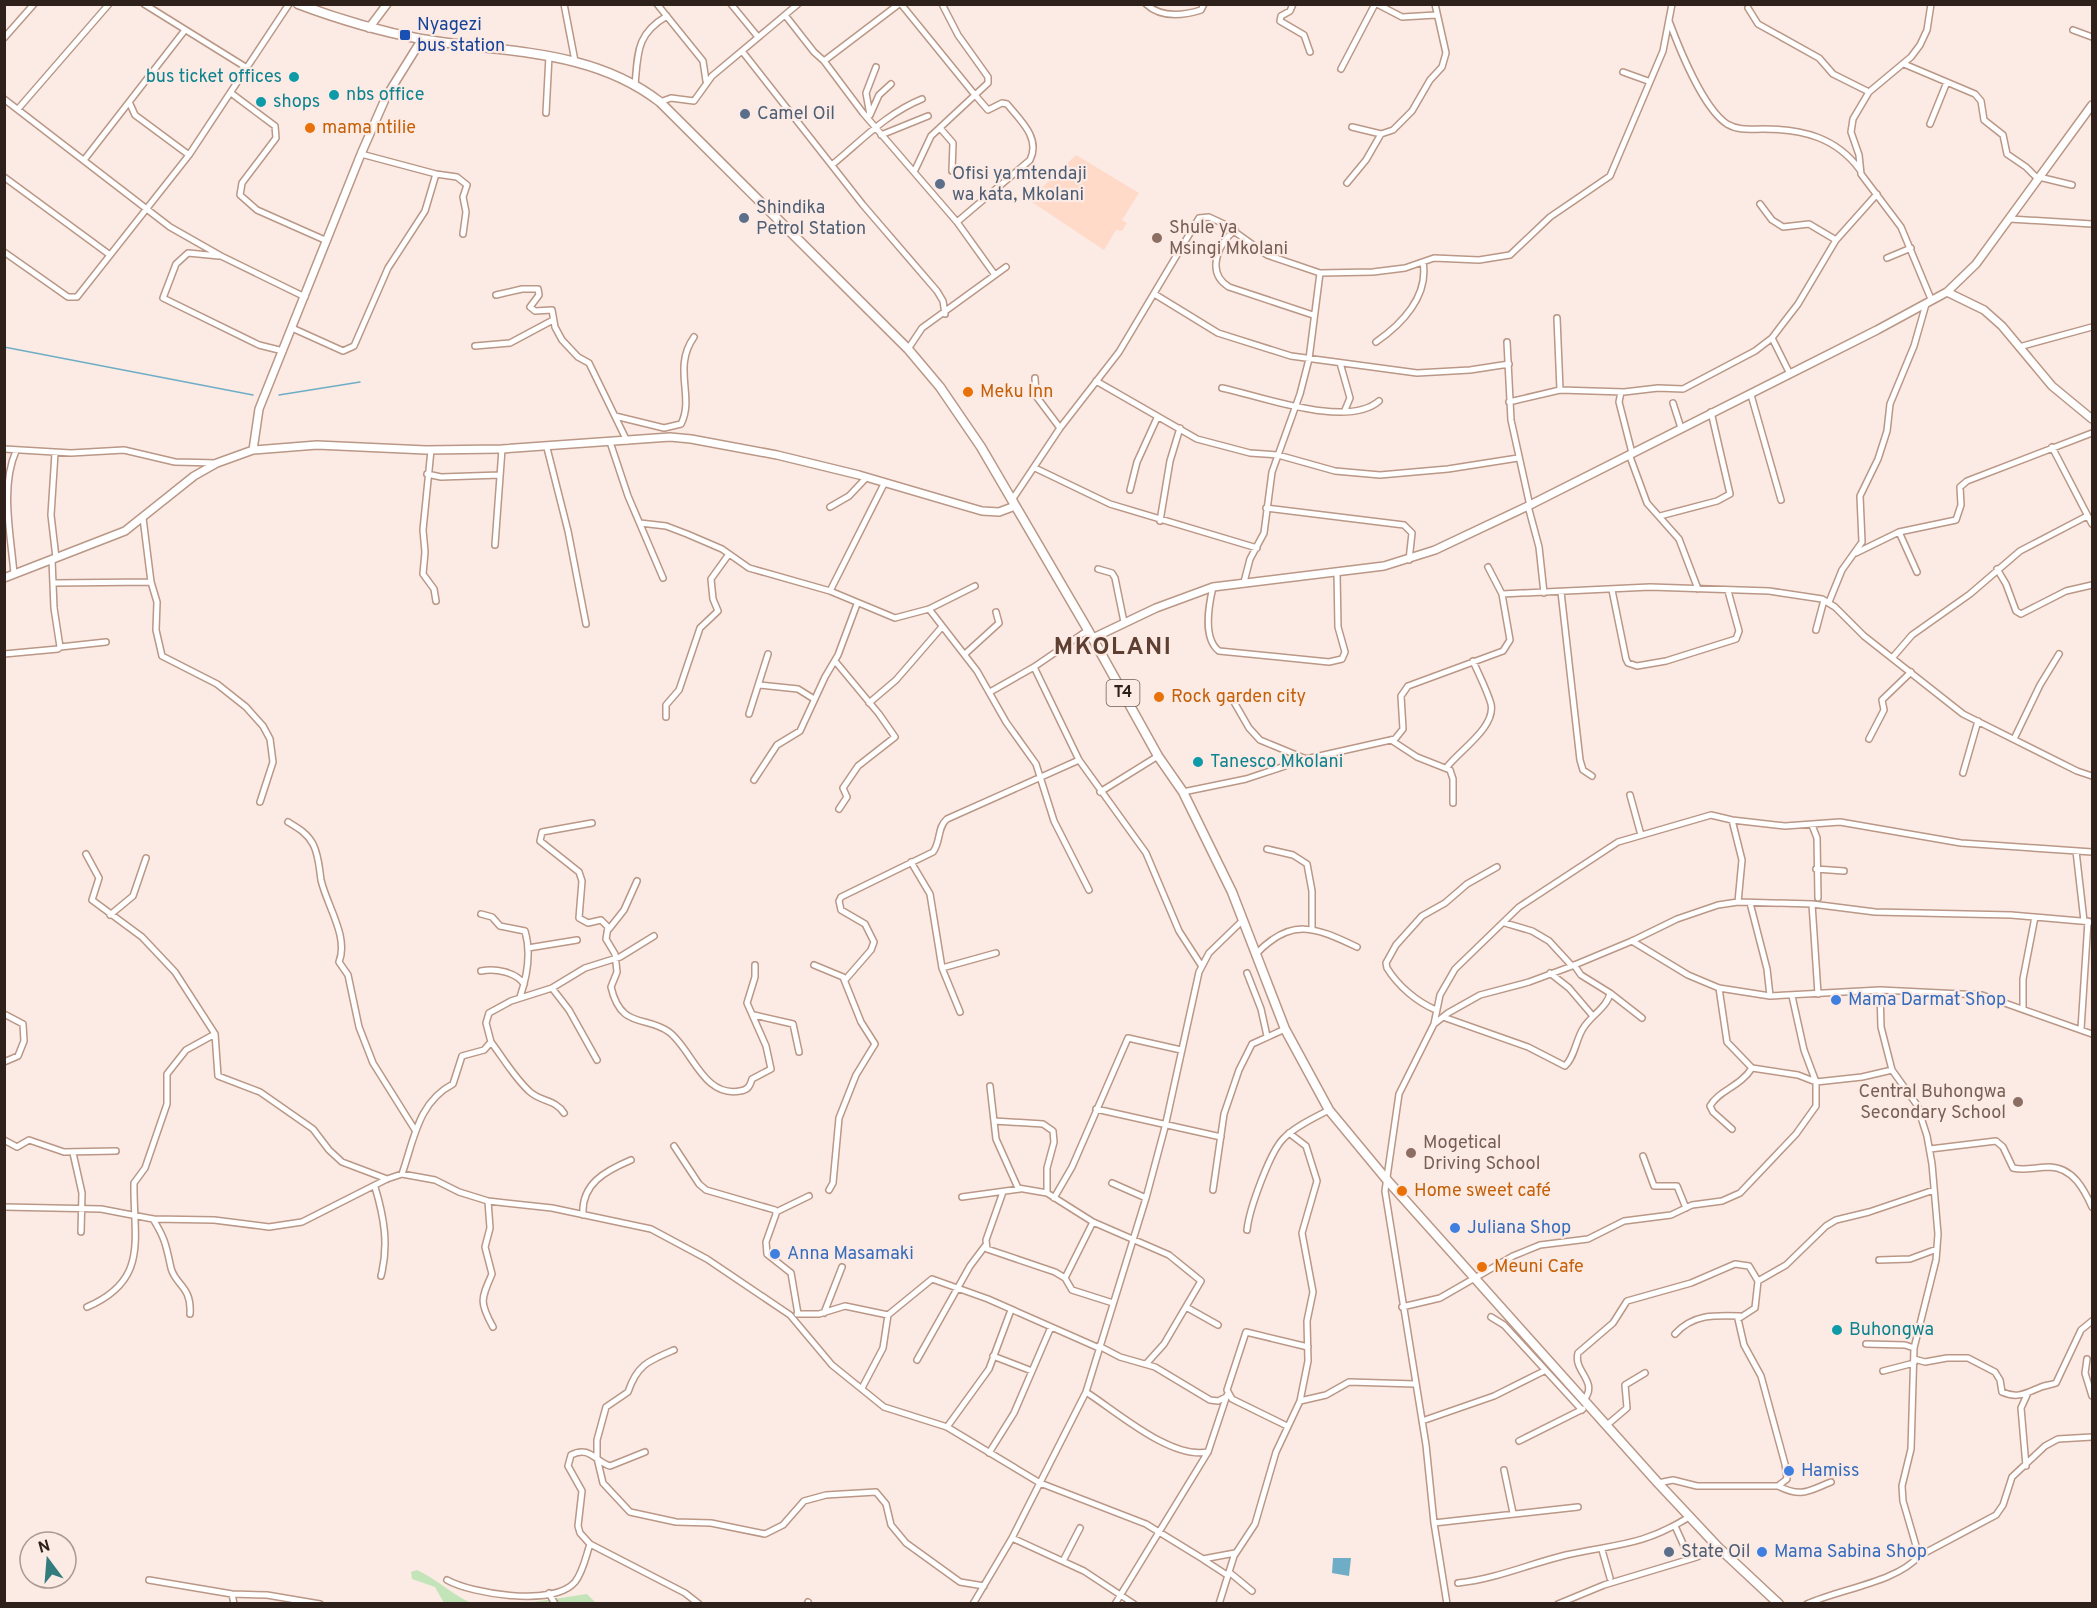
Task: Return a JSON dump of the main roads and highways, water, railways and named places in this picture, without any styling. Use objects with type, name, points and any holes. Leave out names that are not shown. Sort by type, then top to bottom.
[{"type":"highway","name":"T4","points":[[298,4],[369,28],[422,39],[549,56],[614,73],[660,102],[908,349],[962,417],[1093,638],[1158,756],[1183,792],[1215,854],[1285,1029],[1329,1110],[1387,1180],[1585,1405],[1607,1425],[1718,1547],[1779,1604]]},
{"type":"water","points":[[1333,1558],[1351,1558],[1349,1576],[1332,1573]]},
{"type":"waterway","points":[[4,347],[253,395]]},
{"type":"waterway","points":[[279,395],[360,382]]},
{"type":"place","name":"Nyagezi bus station","points":[[405,35]]},
{"type":"place","name":"bus ticket offices","points":[[294,77]]},
{"type":"place","name":"nbs office","points":[[334,95]]},
{"type":"place","name":"shops","points":[[261,102]]},
{"type":"place","name":"Camel Oil","points":[[745,114]]},
{"type":"place","name":"mama ntilie","points":[[310,128]]},
{"type":"place","name":"Ofisi ya mtendaji wa kata, Mkolani","points":[[940,184]]},
{"type":"place","name":"Shindika Petrol Station","points":[[744,218]]},
{"type":"place","name":"Shule ya Msingi Mkolani","points":[[1157,238]]},
{"type":"place","name":"Meku Inn","points":[[968,392]]},
{"type":"place","name":"Rock garden city","points":[[1159,697]]},
{"type":"place","name":"Tanesco Mkolani","points":[[1198,762]]},
{"type":"place","name":"Mama Darmat Shop","points":[[1836,1000]]},
{"type":"place","name":"Central Buhongwa Secondary School","points":[[2018,1102]]},
{"type":"place","name":"Mogetical Driving School","points":[[1411,1153]]},
{"type":"place","name":"Home sweet café","points":[[1402,1191]]},
{"type":"place","name":"Juliana Shop","points":[[1455,1228]]},
{"type":"place","name":"Anna Masamaki","points":[[775,1254]]},
{"type":"place","name":"Meuni Cafe","points":[[1482,1267]]},
{"type":"place","name":"Buhongwa","points":[[1837,1330]]},
{"type":"place","name":"Hamiss","points":[[1789,1471]]},
{"type":"place","name":"State Oil","points":[[1669,1552]]},
{"type":"place","name":"Mama Sabina Shop","points":[[1762,1552]]},
{"type":"district","name":"MKOLANI","points":[[1113,648]]}]
